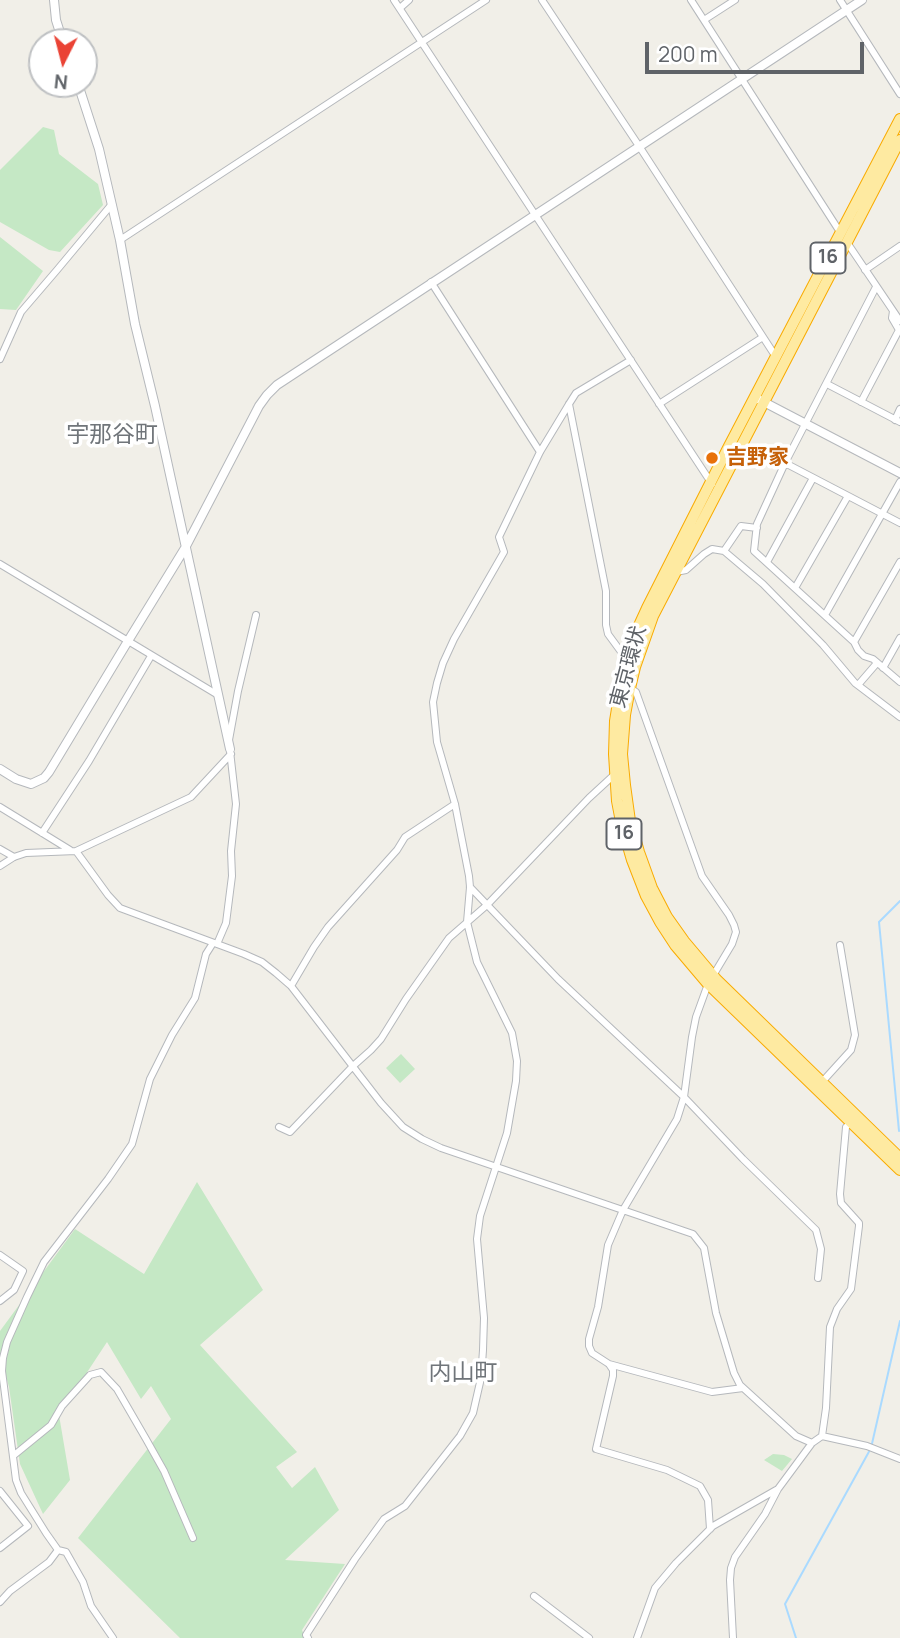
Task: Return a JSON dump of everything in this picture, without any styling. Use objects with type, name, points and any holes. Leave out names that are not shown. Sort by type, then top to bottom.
[{"type":"highway","name":"東京環状","points":[[900,119],[844,237],[636,632],[622,678],[614,754],[614,775],[621,822],[632,860],[646,895],[675,945],[853,1119],[900,1158]]},
{"type":"highway","name":"東京環状","points":[[760,400],[776,357],[900,140]]},
{"type":"highway","name":"東京環状","points":[[714,487],[653,616],[629,688],[622,754],[630,821],[652,888],[667,917],[710,979],[822,1082],[900,1170]]},
{"type":"street","points":[[54,0],[59,28]]},
{"type":"street","points":[[394,0],[714,487]]},
{"type":"street","points":[[400,8],[409,0]]},
{"type":"street","points":[[120,240],[486,0]]},
{"type":"street","points":[[542,0],[776,357]]},
{"type":"street","points":[[691,0],[864,270],[900,321]]},
{"type":"street","points":[[704,20],[735,0]]},
{"type":"street","points":[[840,0],[900,94]]},
{"type":"street","points":[[0,769],[26,783],[37,783],[44,779],[186,548],[259,406],[277,385],[862,0]]},
{"type":"street","points":[[83,98],[99,149],[120,240],[135,324],[218,695],[236,804],[226,923],[215,944],[206,954],[195,998],[172,1035],[150,1079],[132,1144],[44,1262],[7,1342],[3,1358],[2,1371],[16,1480],[46,1533],[58,1550],[66,1552],[83,1582],[91,1606],[113,1638]]},
{"type":"street","points":[[0,359],[21,312],[112,204]]},
{"type":"street","points":[[864,270],[900,246]]},
{"type":"street","points":[[431,282],[540,452]]},
{"type":"street","points":[[876,287],[785,463],[757,528],[754,551],[854,642],[864,656],[873,659],[900,682]]},
{"type":"street","points":[[861,402],[899,330],[892,318],[893,311]]},
{"type":"street","points":[[659,404],[763,337]]},
{"type":"street","points":[[308,1638],[306,1635],[384,1519],[405,1506],[460,1437],[473,1413],[481,1378],[484,1318],[477,1239],[480,1216],[507,1133],[517,1061],[512,1033],[477,962],[467,922],[470,887],[454,803],[434,721],[433,702],[437,683],[454,639],[504,552],[499,537],[540,452],[576,393],[631,360]]},
{"type":"street","points":[[827,384],[897,421],[900,410]]},
{"type":"street","points":[[760,400],[900,473]]},
{"type":"street","points":[[569,404],[606,591],[608,635],[627,660]]},
{"type":"street","points":[[785,463],[900,523]]},
{"type":"street","points":[[767,562],[813,478]]},
{"type":"street","points":[[825,615],[900,482]]},
{"type":"street","points":[[795,588],[848,496]]},
{"type":"street","points":[[724,551],[741,526],[757,528]]},
{"type":"street","points":[[674,572],[686,570],[712,550],[724,551],[763,584],[858,685],[900,717]]},
{"type":"street","points":[[854,642],[900,562]]},
{"type":"street","points":[[0,564],[218,695]]},
{"type":"street","points":[[0,866],[26,853],[73,851],[191,797],[229,749],[238,691],[256,615]]},
{"type":"street","points":[[883,668],[900,638]]},
{"type":"street","points":[[42,833],[89,761],[151,656]]},
{"type":"street","points":[[858,685],[877,663]]},
{"type":"street","points":[[629,688],[636,692],[702,876],[729,915],[734,925],[735,937],[710,979],[694,1027],[684,1097],[671,1130],[623,1210],[608,1245],[589,1346],[593,1353],[610,1364],[712,1392],[743,1388]]},
{"type":"street","points":[[279,1127],[289,1132],[371,1050],[449,938],[486,905],[614,775]]},
{"type":"street","points":[[291,986],[328,927],[397,850],[405,837],[454,803]]},
{"type":"street","points":[[0,807],[73,851],[120,908],[262,962],[276,972],[291,986],[381,1103],[403,1127],[422,1139],[441,1148],[693,1234],[707,1258],[716,1313],[728,1356],[740,1385],[796,1436],[812,1443]]},
{"type":"street","points":[[0,849],[14,857]]},
{"type":"street","points":[[470,887],[558,979],[684,1097],[816,1230],[821,1249],[818,1278]]},
{"type":"street","points":[[822,1082],[851,1050],[855,1035],[840,945]]},
{"type":"street","points":[[733,1638],[730,1580],[735,1558],[765,1514],[778,1489],[812,1443],[822,1436],[830,1327],[837,1309],[851,1289],[859,1226],[841,1203],[840,1194],[846,1127],[853,1119]]},
{"type":"street","points":[[0,1256],[23,1271],[14,1290],[0,1301]]},
{"type":"street","points":[[610,1364],[613,1376],[596,1449],[667,1471],[700,1486],[708,1500],[710,1529]]},
{"type":"street","points":[[12,1456],[51,1425],[62,1406],[90,1375],[101,1372],[117,1389],[164,1471],[193,1538]]},
{"type":"street","points":[[822,1436],[870,1447],[900,1459]]},
{"type":"street","points":[[637,1638],[660,1580],[710,1529],[778,1489]]},
{"type":"street","points":[[0,1491],[28,1526],[0,1548]]},
{"type":"street","points":[[0,1602],[10,1591],[49,1562],[58,1550]]},
{"type":"street","points":[[534,1596],[589,1638]]},
{"type":"green space","points":[[43,127],[54,130],[59,154],[98,184],[103,205],[60,252],[49,250],[0,222],[0,170]]},
{"type":"green space","points":[[0,237],[43,271],[16,310],[0,309]]},
{"type":"green space","points":[[401,1054],[415,1069],[400,1083],[386,1068]]},
{"type":"green space","points":[[197,1182],[263,1290],[200,1345],[297,1452],[276,1467],[292,1488],[315,1467],[339,1510],[285,1560],[345,1564],[302,1630],[305,1638],[180,1638],[78,1538],[171,1419],[151,1386],[141,1399],[107,1342],[59,1415],[70,1480],[43,1514],[20,1464],[9,1387],[0,1355],[0,1331],[75,1229],[144,1274]]},
{"type":"green space","points":[[773,1454],[792,1459],[782,1471],[764,1460]]},
{"type":"waterway","points":[[899,1131],[879,922],[900,901]]},
{"type":"waterway","points":[[796,1638],[785,1604],[871,1448],[900,1321]]},
{"type":"place","name":"吉野家","points":[[712,458]]},
{"type":"district","name":"宇那谷町","points":[[112,436]]},
{"type":"district","name":"内山町","points":[[463,1374]]}]
